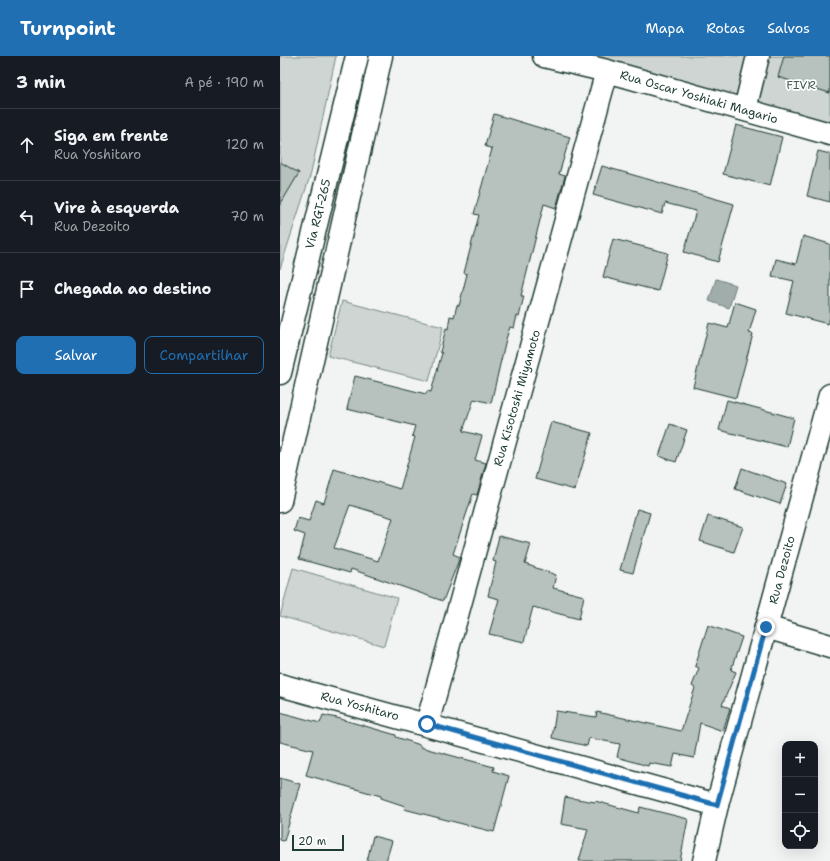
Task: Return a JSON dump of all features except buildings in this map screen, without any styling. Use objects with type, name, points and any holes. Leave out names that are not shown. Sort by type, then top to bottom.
[{"type":"street","name":"Via RGT-265","points":[[280,373],[357,56]]},
{"type":"street","points":[[280,501],[381,56]]},
{"type":"street","name":"Rua Oscar Yoshiaki Magario","points":[[544,56],[607,71],[830,134]]},
{"type":"street","points":[[745,109],[758,56]]},
{"type":"street","name":"Rua Kisotoshi Miyamoto","points":[[427,724],[607,71]]},
{"type":"street","name":"Rua Dezoito","points":[[704,861],[717,805],[766,627],[826,423],[830,395]]},
{"type":"street","points":[[766,627],[830,646]]},
{"type":"street","name":"Rua Yoshitaro","points":[[280,685],[427,724],[717,805]]},
{"type":"green space","points":[[280,56],[336,56],[311,173],[280,269]]},
{"type":"green space","name":"FIVR","points":[[586,56],[830,56],[830,123]]},
{"type":"green space","points":[[342,301],[443,327],[429,381],[328,356]]},
{"type":"green space","points":[[293,568],[397,598],[384,646],[280,616]]},
{"type":"shaded area","points":[[716,279],[736,285],[729,308],[709,301]]},
{"type":"route","points":[[427,724],[717,805],[766,627]]}]
